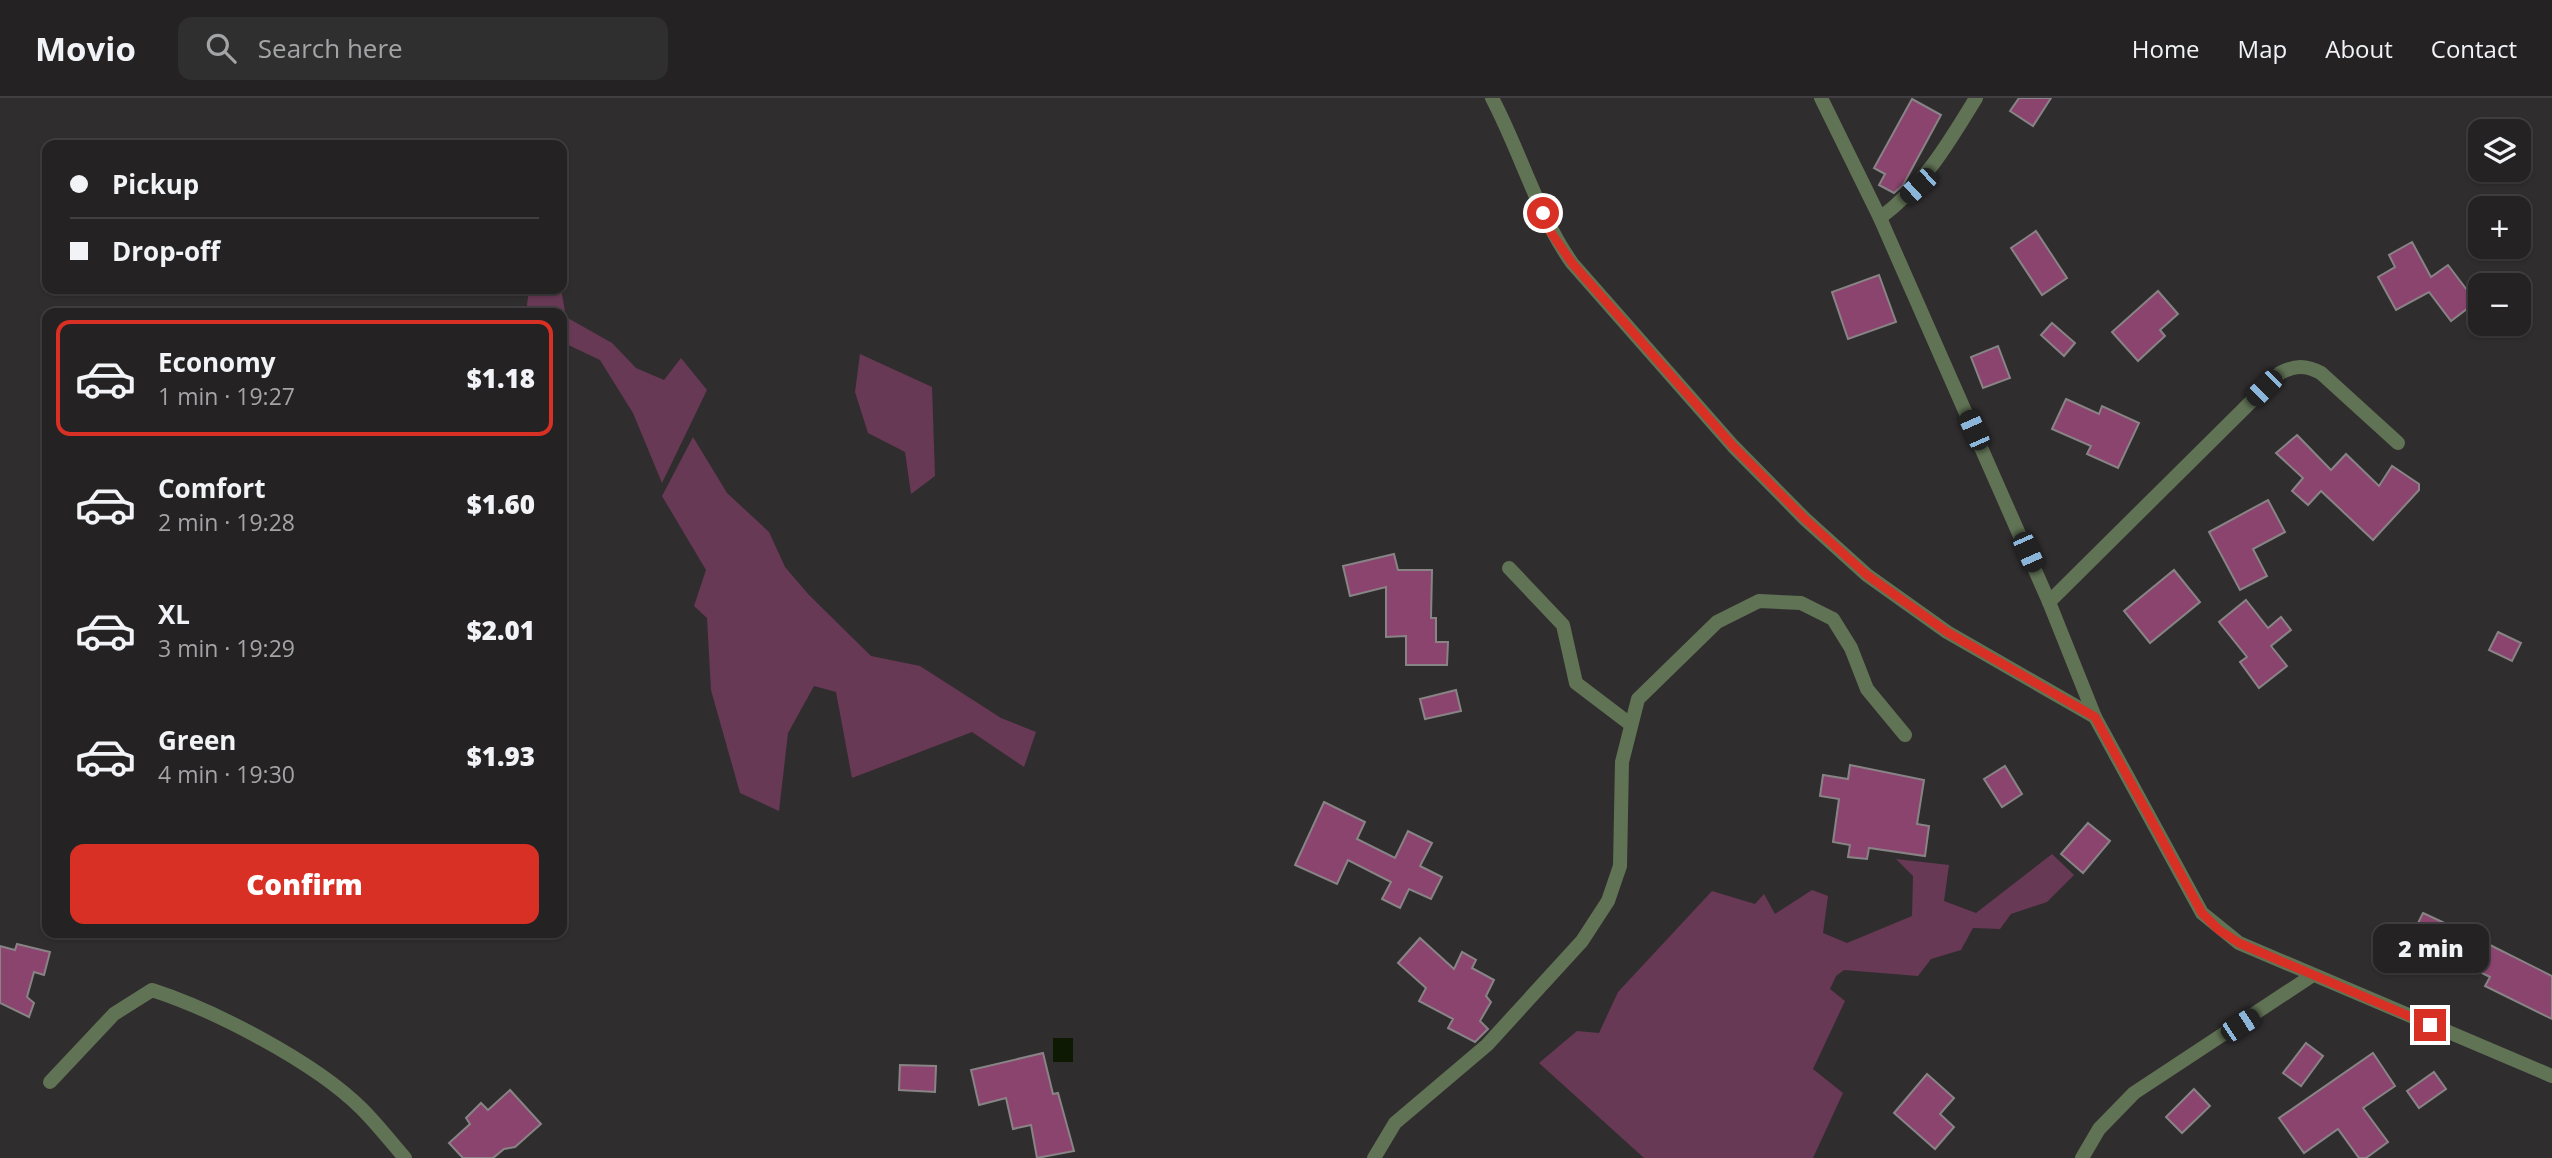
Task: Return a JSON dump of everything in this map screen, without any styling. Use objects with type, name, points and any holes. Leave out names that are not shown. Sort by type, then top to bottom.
[{"type":"street","points":[[1492,98],[1516,144],[1550,231],[1572,263],[1733,446],[1796,510],[1867,575],[1947,632],[2095,717]]},
{"type":"street","points":[[1821,98],[1880,218],[2049,601],[2095,717],[2202,913],[2219,930],[2239,943],[2552,1076]]},
{"type":"street","points":[[1880,218],[1918,186],[1939,158],[1976,98]]},
{"type":"street","points":[[2049,601],[2280,373],[2290,368],[2311,368],[2321,373],[2398,443]]},
{"type":"street","points":[[1509,568],[1563,625],[1576,683],[1630,724]]},
{"type":"street","points":[[1374,1158],[1395,1123],[1487,1045],[1582,942],[1608,901],[1620,866],[1622,762],[1638,699],[1717,622],[1759,601],[1801,603],[1833,619],[1851,648],[1867,689],[1905,735]]},
{"type":"street","points":[[2082,1158],[2099,1129],[2134,1093],[2313,975]]},
{"type":"street","points":[[50,1082],[114,1014],[152,990],[196,1004],[316,1072],[361,1108],[405,1158]]},
{"type":"shaded area","points":[[528,294],[562,294],[564,308],[527,308]]},
{"type":"shaded area","points":[[567,318],[612,343],[636,368],[664,380],[681,358],[707,390],[662,483],[633,413],[600,360],[567,344]]},
{"type":"shaded area","points":[[860,354],[932,387],[935,476],[911,494],[905,452],[868,433],[855,392]]},
{"type":"shaded area","points":[[693,437],[727,493],[769,532],[785,567],[809,595],[871,656],[920,666],[1001,718],[1036,732],[1024,767],[972,732],[852,778],[836,692],[814,686],[788,733],[779,811],[740,793],[711,690],[707,618],[694,606],[706,570],[662,496]]},
{"type":"shaded area","points":[[2052,854],[2074,875],[2047,902],[2011,914],[2000,929],[1973,928],[1961,950],[1931,959],[1918,976],[1844,970],[1836,976],[1830,989],[1845,1001],[1813,1069],[1843,1093],[1813,1158],[1644,1158],[1539,1063],[1577,1031],[1599,1033],[1618,992],[1712,891],[1755,904],[1764,894],[1775,914],[1812,890],[1828,896],[1823,933],[1847,943],[1912,916],[1913,876],[1896,859],[1949,865],[1944,901],[1976,913]]},
{"type":"shaded area","points":[[1053,1038],[1073,1038],[1073,1062],[1053,1062]]},
{"type":"building","points":[[2019,98],[2051,98],[2033,126],[2010,111]]},
{"type":"building","points":[[1912,99],[1941,115],[1903,185],[1894,193],[1879,185],[1885,174],[1874,168]]},
{"type":"building","points":[[2036,231],[2067,278],[2042,295],[2011,248]]},
{"type":"building","points":[[2412,242],[2431,277],[2448,265],[2468,291],[2468,308],[2451,321],[2429,292],[2396,310],[2378,277],[2395,267],[2389,255]]},
{"type":"building","points":[[1879,275],[1896,322],[1848,339],[1832,292]]},
{"type":"building","points":[[2158,291],[2178,314],[2160,330],[2165,336],[2138,361],[2112,332]]},
{"type":"building","points":[[2052,323],[2075,343],[2064,356],[2041,335]]},
{"type":"building","points":[[1998,346],[2010,378],[1983,388],[1971,357]]},
{"type":"building","points":[[2066,399],[2099,414],[2102,406],[2139,423],[2118,468],[2087,454],[2091,446],[2052,429]]},
{"type":"building","points":[[2297,435],[2331,470],[2346,454],[2379,486],[2392,466],[2419,484],[2419,490],[2373,540],[2321,491],[2308,505],[2292,491],[2303,478],[2276,453]]},
{"type":"building","points":[[2268,500],[2285,532],[2253,549],[2267,576],[2240,590],[2209,532]]},
{"type":"building","points":[[1394,554],[1398,570],[1432,570],[1431,618],[1436,618],[1436,642],[1448,642],[1447,665],[1406,665],[1406,636],[1386,637],[1386,587],[1350,596],[1343,566]]},
{"type":"building","points":[[2174,570],[2200,602],[2150,643],[2124,611]]},
{"type":"building","points":[[2246,600],[2268,628],[2281,617],[2291,630],[2271,646],[2287,666],[2259,688],[2240,662],[2247,657],[2219,622]]},
{"type":"building","points":[[2498,632],[2521,643],[2512,661],[2489,650]]},
{"type":"building","points":[[1456,690],[1461,711],[1425,719],[1420,699]]},
{"type":"building","points":[[1850,765],[1924,780],[1917,824],[1929,826],[1925,856],[1869,848],[1867,859],[1848,857],[1850,845],[1833,842],[1839,799],[1820,796],[1823,775],[1848,779]]},
{"type":"building","points":[[2005,766],[2022,794],[2002,807],[1984,779]]},
{"type":"building","points":[[1324,802],[1365,822],[1357,839],[1395,858],[1408,831],[1432,843],[1420,866],[1442,877],[1431,899],[1409,889],[1400,908],[1382,899],[1391,882],[1348,860],[1337,884],[1295,865]]},
{"type":"building","points":[[2088,823],[2110,841],[2083,873],[2061,854]]},
{"type":"building","points":[[2423,913],[2453,927],[2455,923],[2490,940],[2488,944],[2552,976],[2552,1019],[2485,986],[2490,977],[2434,949],[2431,954],[2408,943]]},
{"type":"building","points":[[1420,938],[1454,969],[1462,952],[1476,960],[1472,968],[1494,980],[1486,996],[1491,1002],[1480,1021],[1488,1029],[1475,1042],[1448,1028],[1453,1019],[1419,1001],[1426,988],[1398,963]]},
{"type":"building","points":[[17,944],[50,952],[44,975],[34,972],[27,997],[34,1003],[29,1017],[0,1003],[0,946],[15,950]]},
{"type":"building","points":[[2306,1043],[2323,1056],[2301,1086],[2283,1073]]},
{"type":"building","points":[[1043,1053],[1053,1094],[1058,1093],[1074,1151],[1037,1158],[1031,1125],[1013,1129],[1006,1098],[979,1105],[971,1070]]},
{"type":"building","points":[[2373,1053],[2395,1086],[2363,1108],[2388,1142],[2366,1158],[2359,1158],[2338,1129],[2304,1153],[2279,1118]]},
{"type":"building","points":[[900,1065],[936,1066],[935,1092],[899,1090]]},
{"type":"building","points":[[2434,1072],[2446,1089],[2419,1108],[2407,1091]]},
{"type":"building","points":[[1927,1074],[1954,1098],[1940,1114],[1954,1127],[1935,1149],[1894,1113]]},
{"type":"building","points":[[2194,1089],[2210,1106],[2182,1133],[2166,1117]]},
{"type":"building","points":[[510,1090],[541,1124],[515,1147],[504,1149],[493,1158],[463,1158],[449,1143],[470,1124],[466,1118],[481,1103],[488,1110]]},
{"type":"route","points":[[1543,213],[1550,231],[1572,263],[1733,446],[1805,519],[1867,575],[1947,632],[2095,717],[2202,913],[2219,930],[2239,943],[2430,1025]]}]
